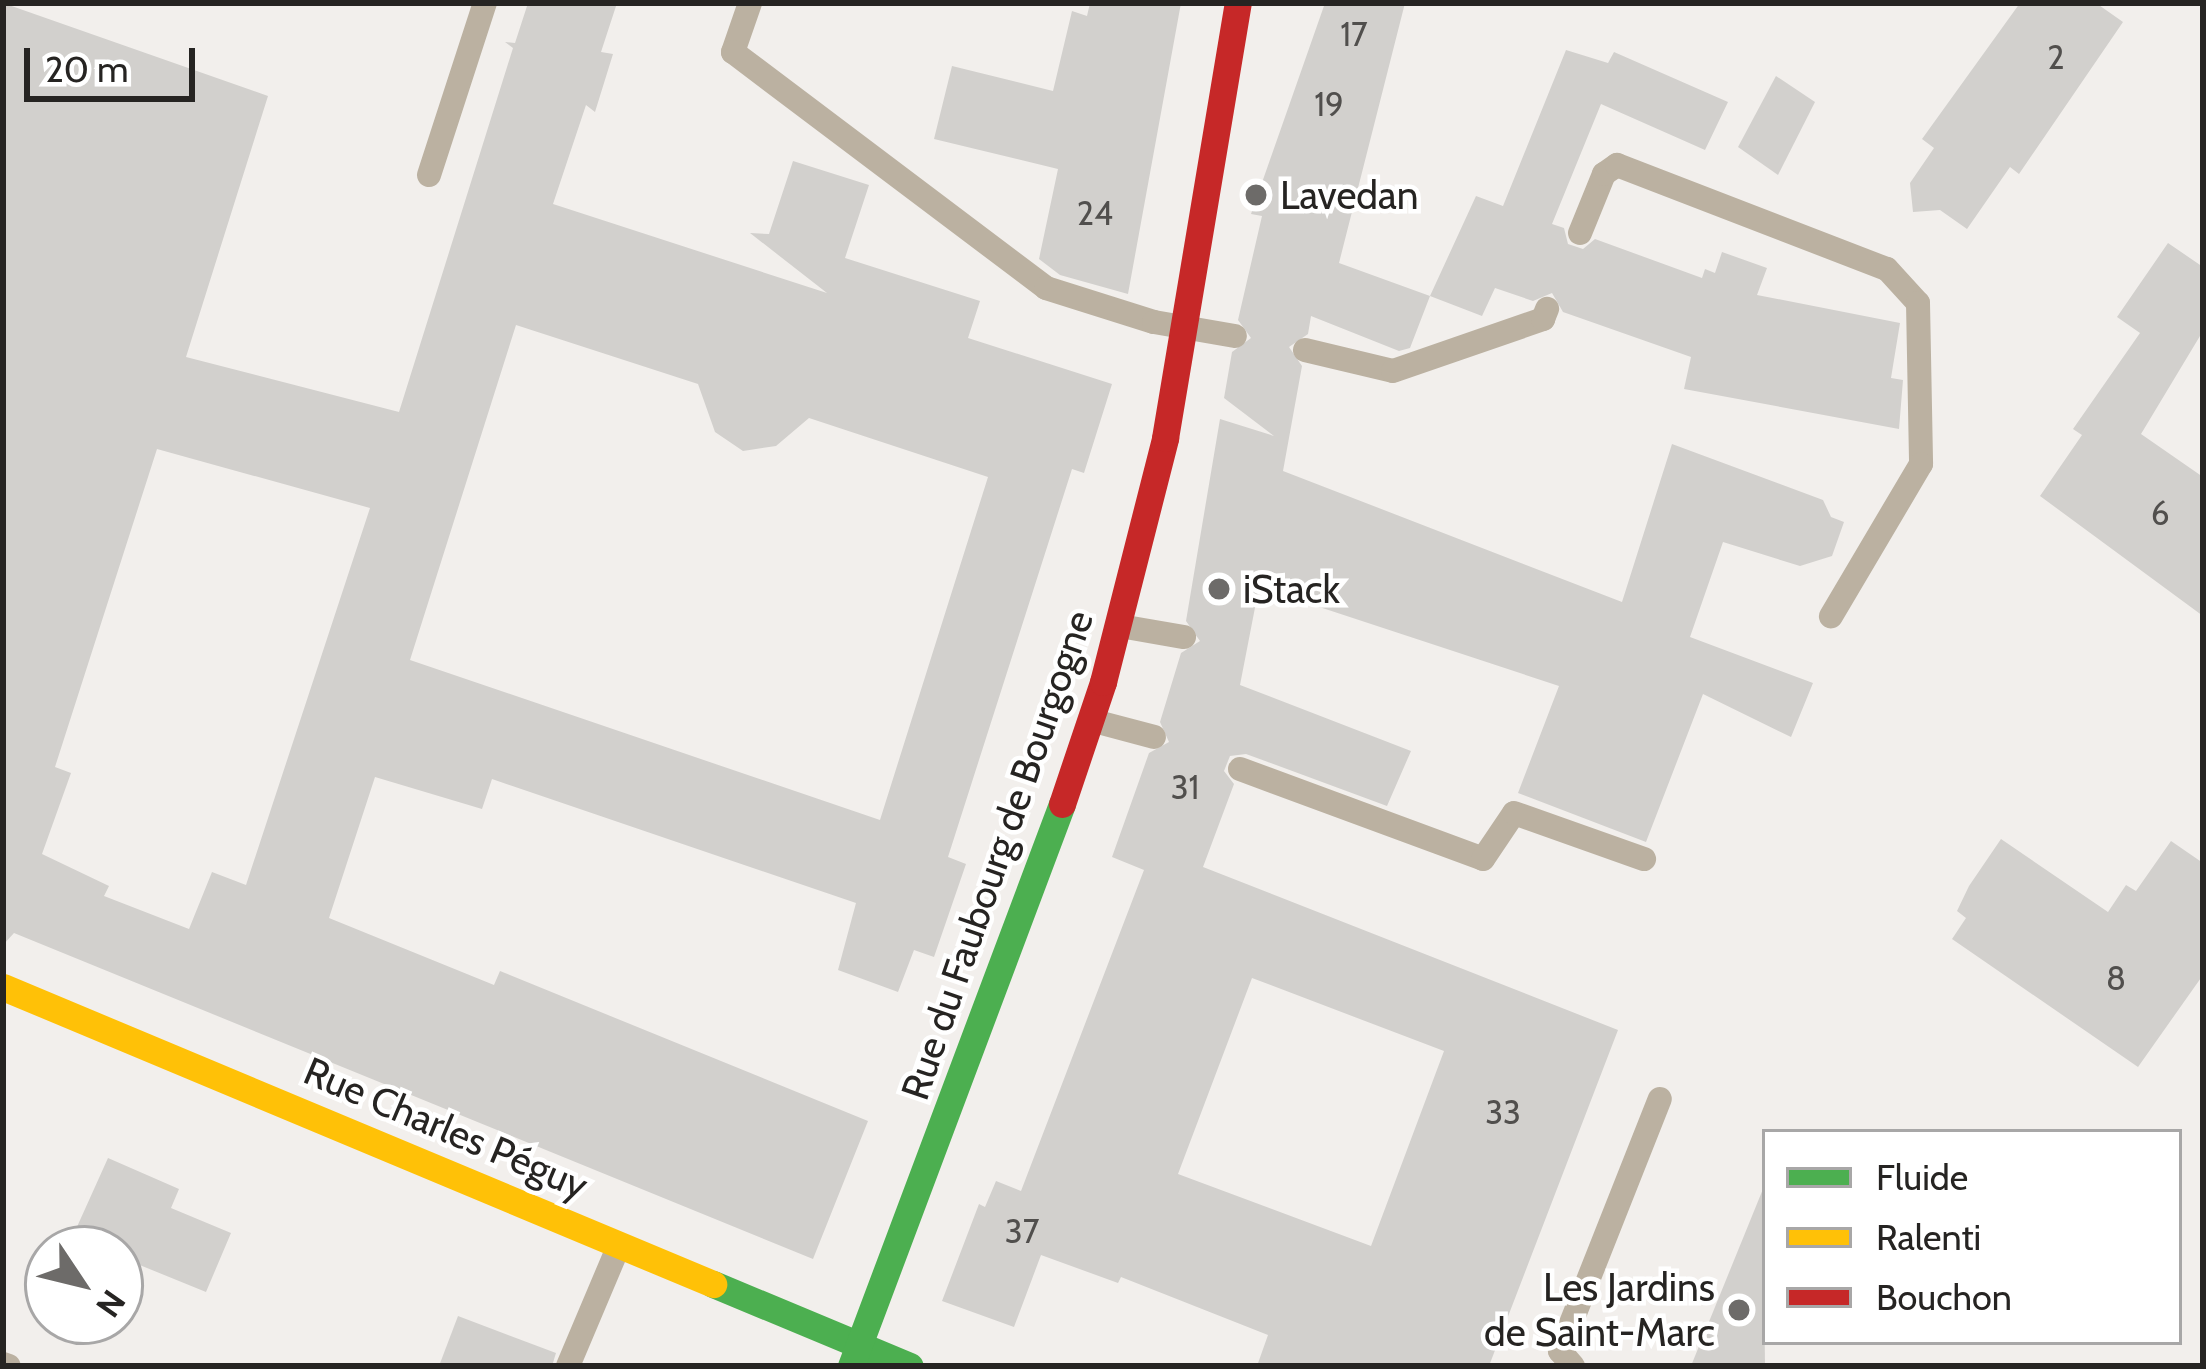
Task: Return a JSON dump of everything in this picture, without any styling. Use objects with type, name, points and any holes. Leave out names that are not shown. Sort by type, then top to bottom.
[{"type":"main road","name":"Rue du Faubourg de Bourgogne","points":[[855,1354],[999,988],[1091,720],[1118,626],[1187,327],[1223,67],[1238,3]]},
{"type":"main road","name":"Rue Charles Péguy","points":[[3,987],[620,1242],[855,1354],[910,1366]]},
{"type":"lane","points":[[429,176],[485,3]]},
{"type":"lane","points":[[750,3],[733,52],[1046,288],[1234,336]]},
{"type":"lane","points":[[1223,67],[1256,3]]},
{"type":"lane","points":[[1580,233],[1604,174],[1617,165],[1887,269],[1918,303],[1922,464],[1831,616]]},
{"type":"lane","points":[[1305,350],[1393,371],[1543,319],[1547,309]]},
{"type":"lane","points":[[1118,626],[1184,637]]},
{"type":"lane","points":[[1091,720],[1154,737]]},
{"type":"lane","points":[[1240,769],[1483,859],[1514,813],[1644,859]]},
{"type":"lane","points":[[1573,1366],[1560,1352],[1660,1099]]},
{"type":"lane","points":[[568,1366],[620,1242]]},
{"type":"building","points":[[3,3],[268,96],[186,357],[399,412],[513,48],[505,42],[515,43],[528,3],[617,3],[601,52],[613,54],[595,112],[586,105],[553,204],[827,293],[750,233],[769,234],[793,161],[869,185],[845,258],[980,301],[968,338],[1112,384],[1084,473],[1072,469],[948,857],[966,864],[934,957],[914,950],[898,992],[838,970],[856,903],[492,779],[482,809],[375,777],[329,918],[494,985],[500,971],[868,1121],[813,1259],[14,933],[3,945]],"holes":[[[516,325],[698,384],[715,432],[743,451],[776,446],[809,418],[988,477],[880,820],[410,660]],[[157,449],[370,508],[246,885],[212,872],[189,929],[104,896],[109,886],[42,854],[71,773],[55,767]]]},
{"type":"building","points":[[1090,3],[1181,3],[1128,294],[1060,275],[1039,259],[1058,169],[934,139],[952,66],[1053,91],[1072,11],[1087,16]]},
{"type":"building","points":[[1325,3],[1405,3],[1339,263],[1430,296],[1410,348],[1399,351],[1311,316],[1308,334],[1289,347],[1302,366],[1283,471],[1622,602],[1672,444],[1823,500],[1831,517],[1844,522],[1832,556],[1800,566],[1723,542],[1690,637],[1813,683],[1791,737],[1703,694],[1646,842],[1518,793],[1559,686],[1259,587],[1240,685],[1411,751],[1387,806],[1246,754],[1230,756],[1224,771],[1234,784],[1203,867],[1618,1030],[1489,1366],[1257,1366],[1268,1335],[1121,1277],[1118,1283],[1041,1255],[1014,1327],[942,1301],[979,1204],[985,1207],[996,1181],[1021,1191],[1144,870],[1112,857],[1149,753],[1169,742],[1160,722],[1181,653],[1200,641],[1186,621],[1220,419],[1274,436],[1224,398],[1232,352],[1251,338],[1238,320],[1262,216],[1251,214]],"holes":[[[1252,978],[1444,1051],[1371,1246],[1178,1174]]]},
{"type":"building","points":[[2020,3],[2096,3],[2123,22],[2019,174],[2010,167],[1967,229],[1940,210],[1913,212],[1910,183],[1934,148],[1922,139]]},
{"type":"building","points":[[1566,50],[1608,63],[1614,52],[1728,102],[1705,150],[1601,104],[1552,224],[1564,228],[1568,244],[1583,249],[1595,239],[1702,278],[1705,269],[1715,273],[1722,252],[1767,268],[1757,295],[1900,323],[1891,378],[1903,380],[1899,429],[1684,389],[1691,357],[1563,312],[1552,293],[1533,301],[1495,288],[1482,316],[1430,296],[1476,196],[1503,206]]},
{"type":"building","points":[[1776,76],[1815,102],[1778,175],[1738,147]]},
{"type":"building","points":[[2168,243],[2203,267],[2203,331],[2141,434],[2203,477],[2203,616],[2040,496],[2082,435],[2073,429],[2140,333],[2117,317]]},
{"type":"building","points":[[2001,839],[2108,912],[2126,885],[2136,891],[2171,841],[2203,863],[2203,975],[2138,1067],[1952,939],[1966,918],[1957,911],[1969,886]]},
{"type":"building","points":[[108,1158],[179,1189],[171,1208],[231,1233],[206,1292],[144,1267],[144,1225],[78,1225]]},
{"type":"building","points":[[1762,1191],[1765,1366],[1691,1366]]},
{"type":"building","points":[[458,1316],[556,1353],[552,1366],[439,1366]]},
{"type":"traffic: fast","points":[[851,1366],[1062,804]]},
{"type":"traffic: fast","points":[[713,1284],[910,1366]]},
{"type":"traffic: slow","points":[[3,987],[713,1284]]},
{"type":"traffic: jam","points":[[1062,804],[1103,682],[1165,438],[1238,3]]},
{"type":"place","name":"Lavedan","points":[[1256,195]]},
{"type":"place","name":"iStack","points":[[1219,589]]},
{"type":"place","name":"Les Jardins de Saint-Marc","points":[[1739,1310]]}]
